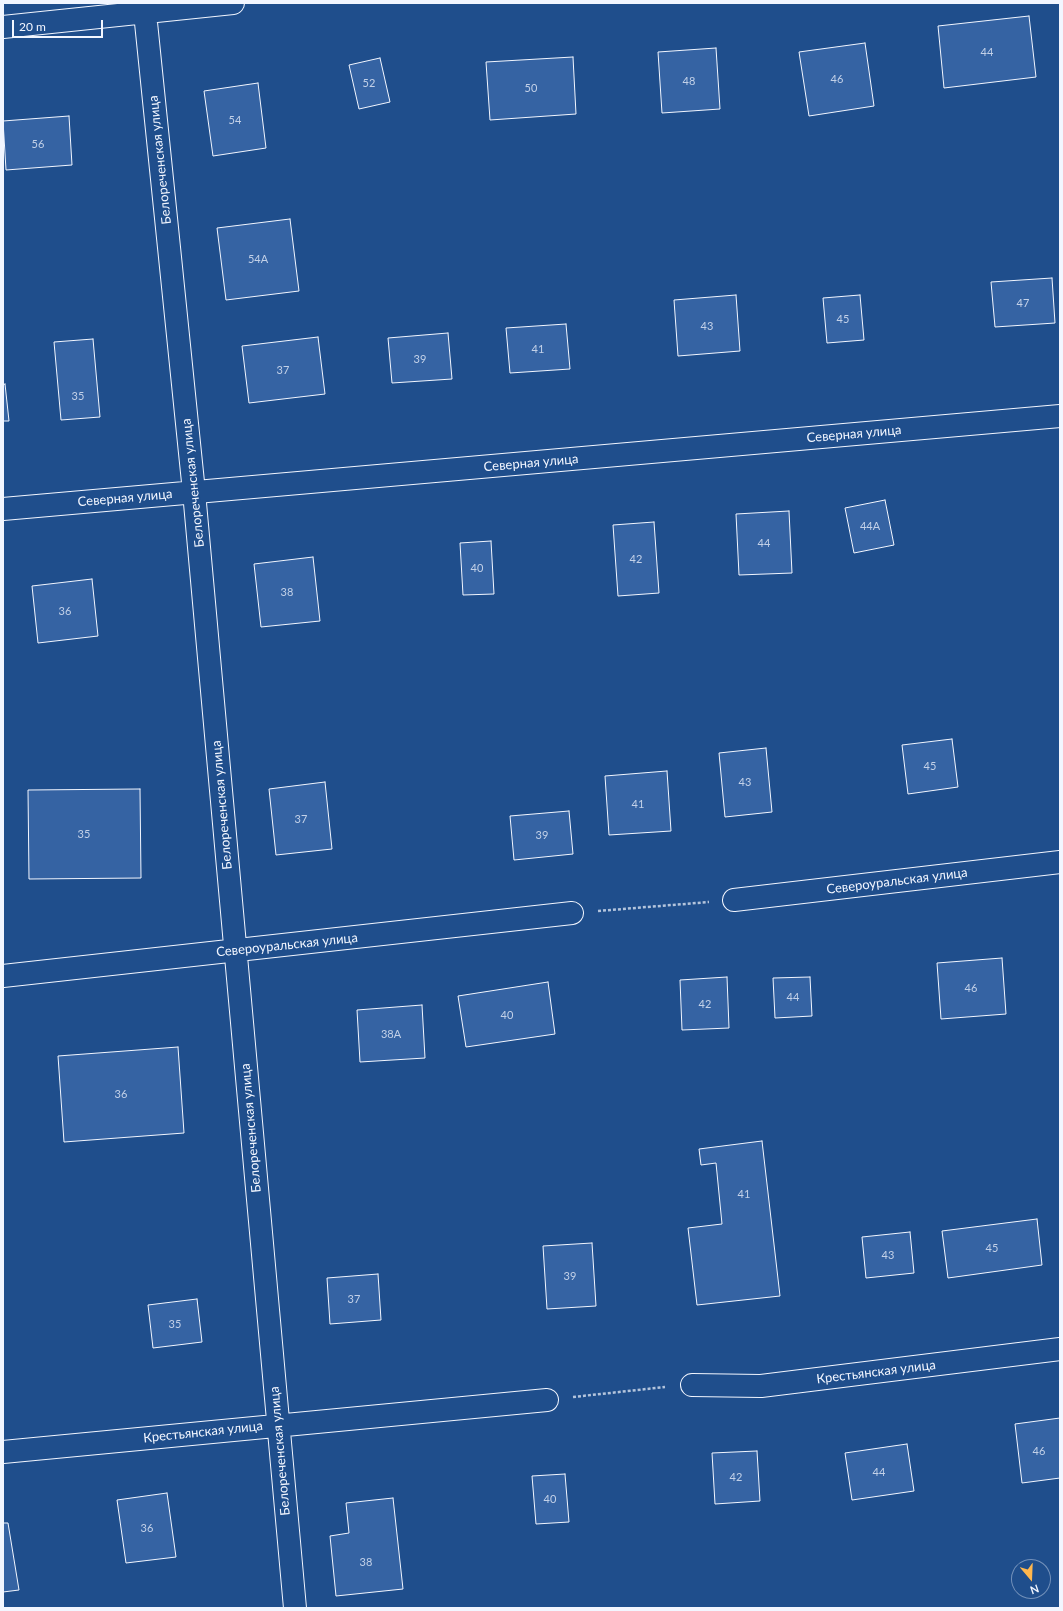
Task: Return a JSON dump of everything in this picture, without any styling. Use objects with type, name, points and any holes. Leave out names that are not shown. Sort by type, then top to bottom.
[{"type":"street","points":[[3,27],[144,8],[234,3]]},
{"type":"street","name":"Белореченская улица","points":[[144,8],[194,492],[295,1608]]},
{"type":"street","name":"Северная улица","points":[[3,509],[1060,416]]},
{"type":"street","name":"Североуральская улица","points":[[734,900],[1060,862]]},
{"type":"street","name":"Североуральская улица","points":[[3,976],[572,914]]},
{"type":"street","name":"Крестьянская улица","points":[[692,1385],[761,1386],[1060,1349]]},
{"type":"street","name":"Крестьянская улица","points":[[3,1452],[547,1400]]},
{"type":"path","points":[[572,914],[734,900]]},
{"type":"path","points":[[547,1400],[692,1385]]},
{"type":"building","points":[[1029,16],[1036,77],[944,88],[938,26]]},
{"type":"building","points":[[865,43],[874,106],[809,116],[799,52]]},
{"type":"building","points":[[716,48],[720,109],[662,113],[658,52]]},
{"type":"building","points":[[573,57],[576,114],[490,120],[486,62]]},
{"type":"building","points":[[380,58],[390,102],[359,109],[349,65]]},
{"type":"building","points":[[258,83],[266,148],[213,156],[204,91]]},
{"type":"building","points":[[69,116],[72,165],[6,170],[3,121]]},
{"type":"building","points":[[290,219],[299,291],[226,300],[217,228]]},
{"type":"building","points":[[1052,278],[1055,323],[995,327],[991,282]]},
{"type":"building","points":[[736,295],[740,351],[678,356],[674,300]]},
{"type":"building","points":[[860,295],[864,340],[827,343],[823,298]]},
{"type":"building","points":[[566,324],[570,369],[510,373],[506,328]]},
{"type":"building","points":[[448,333],[452,379],[392,383],[388,338]]},
{"type":"building","points":[[318,337],[325,394],[249,403],[242,346]]},
{"type":"building","points":[[93,339],[100,417],[61,420],[54,342]]},
{"type":"building","points":[[5,384],[9,421],[3,421],[3,385]]},
{"type":"building","points":[[885,500],[894,545],[854,553],[845,508]]},
{"type":"building","points":[[789,511],[792,573],[739,575],[736,514]]},
{"type":"building","points":[[654,522],[659,593],[618,596],[613,525]]},
{"type":"building","points":[[491,541],[494,594],[463,595],[460,543]]},
{"type":"building","points":[[313,557],[320,621],[261,627],[254,564]]},
{"type":"building","points":[[92,579],[98,636],[38,643],[32,586]]},
{"type":"building","points":[[952,739],[958,787],[908,794],[902,745]]},
{"type":"building","points":[[766,748],[772,812],[725,817],[719,753]]},
{"type":"building","points":[[667,771],[671,831],[609,835],[605,776]]},
{"type":"building","points":[[325,782],[332,849],[276,855],[269,789]]},
{"type":"building","points":[[140,789],[141,878],[29,879],[28,790]]},
{"type":"building","points":[[569,811],[573,854],[514,860],[510,816]]},
{"type":"building","points":[[1002,958],[1006,1014],[941,1019],[937,963]]},
{"type":"building","points":[[727,977],[729,1028],[682,1030],[680,980]]},
{"type":"building","points":[[810,977],[812,1016],[775,1018],[773,978]]},
{"type":"building","points":[[548,982],[555,1034],[466,1047],[458,996]]},
{"type":"building","points":[[422,1005],[425,1058],[360,1062],[357,1010]]},
{"type":"building","points":[[178,1047],[184,1133],[64,1142],[58,1056]]},
{"type":"building","points":[[762,1141],[780,1296],[697,1305],[688,1228],[722,1224],[716,1163],[701,1165],[699,1149]]},
{"type":"building","points":[[1037,1219],[1042,1265],[948,1278],[942,1231]]},
{"type":"building","points":[[910,1232],[914,1273],[866,1278],[862,1237]]},
{"type":"building","points":[[592,1243],[596,1306],[547,1309],[543,1246]]},
{"type":"building","points":[[378,1274],[381,1320],[330,1324],[327,1278]]},
{"type":"building","points":[[197,1299],[202,1342],[153,1348],[148,1305]]},
{"type":"building","points":[[1060,1418],[1060,1478],[1022,1483],[1015,1424]]},
{"type":"building","points":[[907,1444],[914,1491],[852,1500],[845,1453]]},
{"type":"building","points":[[757,1451],[760,1501],[715,1504],[712,1453]]},
{"type":"building","points":[[565,1474],[569,1522],[536,1524],[532,1476]]},
{"type":"building","points":[[167,1493],[176,1557],[126,1563],[117,1500]]},
{"type":"building","points":[[393,1498],[403,1589],[336,1596],[330,1536],[349,1533],[346,1503]]},
{"type":"building","points":[[3,1523],[8,1523],[19,1590],[3,1592]]}]
